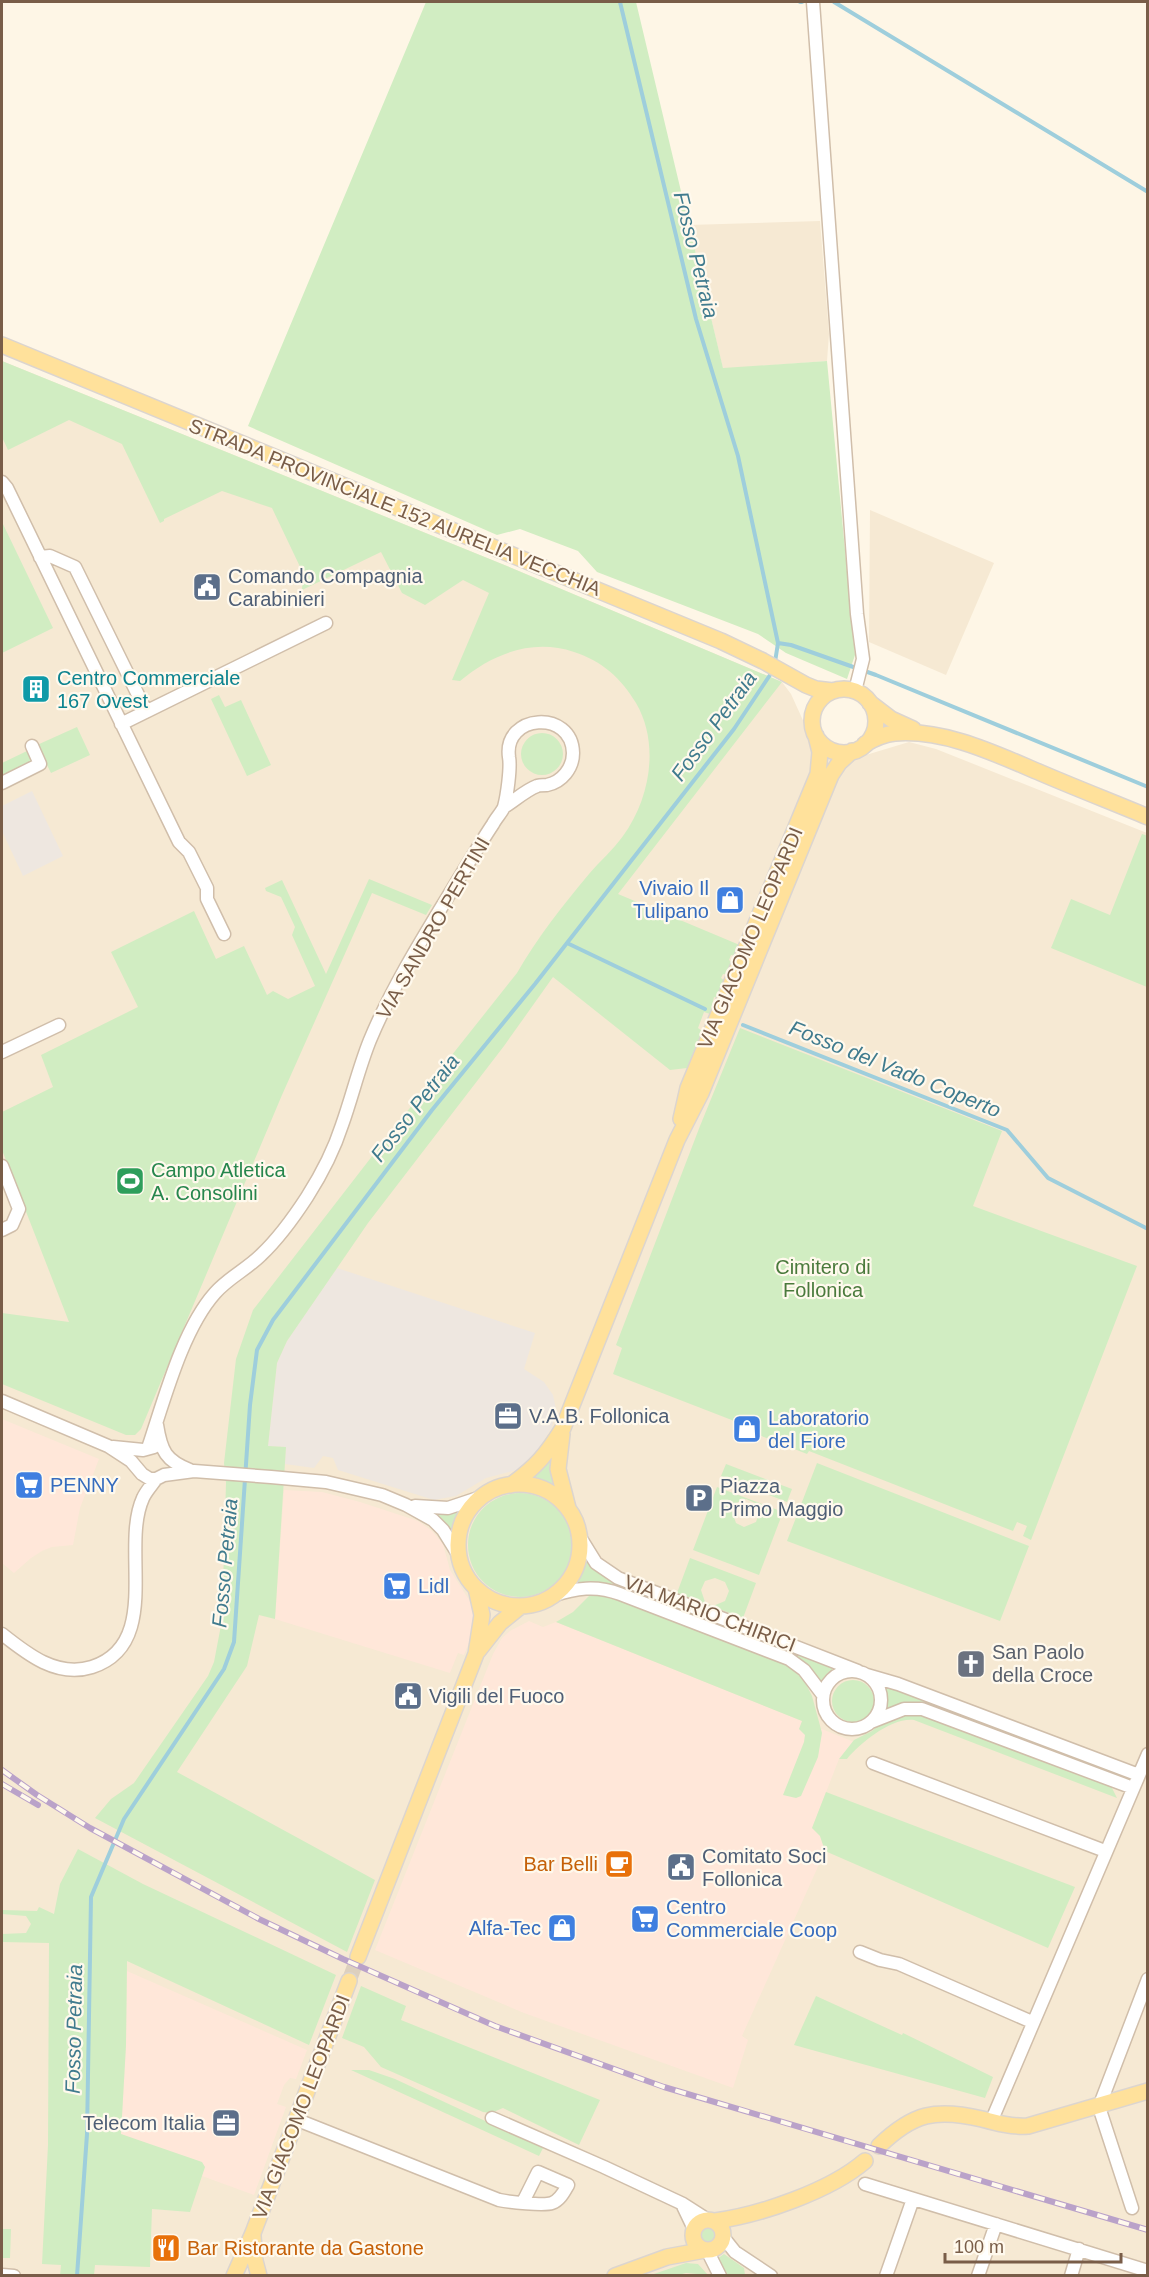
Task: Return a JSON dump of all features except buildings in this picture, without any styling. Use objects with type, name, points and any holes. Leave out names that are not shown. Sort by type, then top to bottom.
[{"type":"main road","name":"STRADA PROVINCIALE 152 AURELIA VECCHIA","points":[[2,345],[750,654],[809,687],[833,691],[856,686]]},
{"type":"main road","name":"STRADA PROVINCIALE 152 AURELIA VECCHIA","points":[[786,674],[804,697],[816,736]]},
{"type":"main road","points":[[856,686],[873,708],[876,724],[874,731],[859,748]]},
{"type":"main road","points":[[812,718],[821,699],[833,691]]},
{"type":"main road","points":[[869,702],[891,719],[924,734]]},
{"type":"main road","points":[[816,736],[829,749],[841,752],[859,748],[891,733],[924,734],[958,741],[1148,817]]},
{"type":"main road","name":"VIA GIACOMO LEOPARDI","points":[[677,1140],[688,1088],[818,774],[820,752],[816,736]]},
{"type":"main road","name":"VIA GIACOMO LEOPARDI","points":[[511,1485],[536,1467],[563,1428],[677,1140],[701,1093],[831,775],[839,763],[859,748]]},
{"type":"main road","name":"VIA GIACOMO LEOPARDI","points":[[476,1654],[500,1623],[521,1606],[552,1596],[565,1584],[575,1569],[579,1552],[578,1534],[568,1510],[558,1469],[563,1428]]},
{"type":"main road","name":"VIA GIACOMO LEOPARDI","points":[[481,1497],[493,1490],[511,1485],[527,1485],[557,1498],[568,1510]]},
{"type":"main road","points":[[458,1554],[463,1521],[481,1497]]},
{"type":"main road","name":"VIA GIACOMO LEOPARDI","points":[[358,1957],[476,1654],[482,1615],[476,1588],[467,1576],[458,1554]]},
{"type":"main road","points":[[476,1588],[497,1602],[521,1606]]},
{"type":"main road","name":"VIA GIACOMO LEOPARDI","points":[[234,2276],[253,2233],[349,1981]]},
{"type":"main road","points":[[879,2146],[904,2125],[930,2114],[953,2113],[1008,2126],[1028,2127],[1148,2091]]},
{"type":"main road","points":[[667,2257],[699,2222],[744,2217],[831,2184],[865,2161]]},
{"type":"main road","points":[[615,2276],[667,2257],[719,2246],[723,2236],[744,2217]]},
{"type":"main road","points":[[711,2221],[722,2228],[723,2236]]},
{"type":"main road","points":[[694,2230],[694,2241],[706,2250]]},
{"type":"main road","name":"VIA GIACOMO LEOPARDI","points":[[253,2233],[255,2261],[259,2276]]},
{"type":"main road","points":[[239,2276],[254,2276]]},
{"type":"street","points":[[813,5],[857,614],[863,659],[856,686]]},
{"type":"street","points":[[2,482],[7,488],[179,842],[189,852],[207,888],[207,898],[224,934]]},
{"type":"street","points":[[40,557],[50,556],[75,567],[146,711]]},
{"type":"street","points":[[121,724],[326,623]]},
{"type":"street","name":"VIA SANDRO PERTINI","points":[[146,1449],[174,1371],[204,1308],[221,1287],[254,1262],[272,1244],[312,1189],[336,1142],[369,1042],[386,1005],[415,952],[504,807],[510,763],[508,753],[515,734],[532,722],[552,723],[561,728],[568,736],[573,756],[565,774],[557,781],[538,786],[504,807]]},
{"type":"street","points":[[2,783],[40,764],[32,746]]},
{"type":"street","points":[[2,1052],[59,1025]]},
{"type":"street","points":[[2,1166],[19,1209],[12,1225],[2,1230]]},
{"type":"street","points":[[2,1401],[108,1446],[138,1467],[146,1477],[194,1471],[271,1477],[348,1486],[426,1508],[448,1508],[481,1497]]},
{"type":"street","points":[[2,1634],[31,1657],[63,1668],[87,1668],[97,1665],[114,1654],[126,1639],[134,1618],[136,1527],[143,1498],[169,1467],[159,1439],[156,1419]]},
{"type":"street","points":[[108,1446],[159,1448],[166,1455],[194,1471]]},
{"type":"street","points":[[138,1467],[138,1458],[146,1449]]},
{"type":"street","points":[[406,1504],[438,1524],[458,1554]]},
{"type":"street","name":"VIA MARIO CHIRICI","points":[[578,1534],[596,1563],[618,1578],[862,1673],[898,1684],[1139,1775]]},
{"type":"street","name":"VIA MARIO CHIRICI","points":[[552,1596],[588,1587],[600,1588],[789,1659],[804,1670],[823,1695],[825,1712],[837,1725],[856,1728],[904,1709],[922,1709],[1133,1788]]},
{"type":"street","points":[[823,1695],[827,1684],[835,1676],[846,1671],[862,1673],[878,1687],[881,1697],[878,1713],[871,1722]]},
{"type":"street","points":[[991,2122],[1148,1754]]},
{"type":"street","points":[[873,1763],[1105,1851]]},
{"type":"street","points":[[860,1952],[899,1964],[1032,2022]]},
{"type":"street","points":[[1132,2208],[1099,2107],[1148,1979]]},
{"type":"street","points":[[492,2118],[542,2138],[683,2205],[711,2221]]},
{"type":"street","points":[[295,2119],[499,2200],[523,2202]]},
{"type":"street","points":[[865,2184],[1148,2271]]},
{"type":"street","points":[[886,2276],[913,2199]]},
{"type":"street","points":[[683,2205],[694,2230]]},
{"type":"street","points":[[978,2276],[996,2224]]},
{"type":"street","points":[[723,2236],[732,2250],[753,2270],[769,2275]]},
{"type":"street","points":[[1071,2276],[1079,2249]]},
{"type":"street","points":[[706,2250],[720,2276]]},
{"type":"street","points":[[2,2275],[14,2276]]},
{"type":"shaded area","points":[[820,221],[829,334],[827,361],[723,369],[689,225]]},
{"type":"shaded area","points":[[2,361],[502,564],[782,682],[791,694],[816,749],[846,761],[909,742],[936,749],[1147,833],[1147,2275],[2,2275]]},
{"type":"shaded area","points":[[870,510],[994,563],[946,675],[869,642]]},
{"type":"shaded area","points":[[32,791],[63,856],[23,876],[2,831],[2,806]]},
{"type":"shaded area","points":[[337,1268],[535,1333],[524,1369],[544,1382],[553,1395],[556,1409],[552,1427],[529,1464],[520,1469],[486,1478],[456,1496],[434,1500],[338,1470],[333,1458],[323,1456],[314,1468],[285,1464],[286,1447],[268,1446],[277,1363],[287,1341]]},
{"type":"shaded area","points":[[2,1419],[99,1459],[80,1508],[73,1545],[52,1547],[42,1551],[14,1573],[2,1563]]},
{"type":"shaded area","points":[[284,1490],[322,1492],[360,1502],[418,1521],[432,1531],[443,1544],[450,1570],[471,1603],[475,1618],[474,1630],[464,1655],[458,1653],[450,1673],[275,1619]]},
{"type":"shaded area","points":[[529,1621],[543,1627],[556,1622],[859,1744],[847,1759],[839,1759],[812,1828],[820,1836],[825,1851],[742,2036],[748,2040],[733,2088],[524,2013],[375,1950],[493,1654],[502,1638]]},
{"type":"shaded area","points":[[127,1971],[307,2050],[296,2079],[290,2078],[284,2085],[277,2104],[286,2107],[254,2195],[202,2176],[205,2167],[121,2134]]},
{"type":"green space","points":[[426,2],[636,2],[723,368],[827,361],[855,655],[847,679],[786,653],[758,634],[597,572],[578,551],[520,529],[497,535],[248,426]]},
{"type":"green space","points":[[2,361],[502,564],[782,682],[618,894],[742,946],[738,957],[731,955],[729,960],[734,964],[730,975],[723,974],[721,978],[727,982],[720,999],[714,997],[710,1014],[704,1012],[698,1028],[702,1031],[687,1068],[670,1070],[553,977],[504,1046],[368,1223],[287,1341],[277,1363],[268,1446],[286,1447],[275,1619],[259,1615],[247,1666],[177,1772],[375,1880],[347,1952],[95,1818],[111,1799],[134,1783],[208,1676],[214,1662],[222,1620],[226,1483],[224,1463],[236,1359],[253,1310],[517,973],[560,910],[623,836],[640,805],[645,788],[649,771],[648,736],[636,703],[617,678],[593,660],[574,652],[543,647],[513,651],[485,663],[460,681],[452,680],[489,593],[463,580],[425,605],[402,593],[381,552],[302,590],[303,573],[272,508],[222,491],[160,523],[122,444],[69,420],[8,450],[2,437]]},
{"type":"green space","points":[[2,522],[53,628],[2,653]]},
{"type":"green space","points":[[219,695],[225,707],[241,700],[271,765],[247,776],[211,699]]},
{"type":"green space","points":[[77,727],[90,755],[51,773],[37,745]]},
{"type":"green space","points":[[542,733],[557,739],[563,754],[557,769],[542,775],[527,769],[521,754],[527,739]]},
{"type":"green space","points":[[27,751],[32,762],[2,776],[2,763]]},
{"type":"green space","points":[[1142,834],[1148,836],[1147,987],[1051,948],[1071,899],[1110,915]]},
{"type":"green space","name":"Campo Atletica A. Consolini","points":[[369,879],[432,905],[426,915],[372,893],[282,1095],[141,1429],[135,1435],[126,1435],[2,1384],[2,1313],[69,1322],[2,1150],[2,1112],[53,1087],[41,1055],[138,1007],[111,952],[194,911],[216,959],[244,946],[267,995],[273,991],[288,999],[315,986],[292,935],[295,927],[281,897],[266,891],[265,888],[282,880],[326,974]]},
{"type":"green space","name":"Cimitero di Follonica","points":[[740,1028],[1002,1131],[973,1206],[1137,1266],[1031,1540],[1023,1536],[1027,1526],[1017,1522],[1013,1531],[809,1451],[807,1454],[741,1428],[742,1424],[613,1374],[622,1348],[616,1345]]},
{"type":"green space","points":[[553,1458],[558,1491],[530,1479]]},
{"type":"green space","points":[[817,1463],[1029,1546],[1000,1621],[787,1541]]},
{"type":"green space","points":[[726,1464],[792,1489],[787,1502],[721,1476]]},
{"type":"green space","points":[[717,1487],[783,1512],[759,1575],[693,1550]],"holes":[[[746,1499],[755,1503],[759,1513],[756,1522],[744,1527],[736,1523],[732,1511],[736,1503]]]},
{"type":"green space","points":[[520,1493],[540,1497],[557,1508],[568,1525],[572,1545],[568,1565],[557,1582],[540,1593],[520,1597],[500,1593],[483,1582],[472,1565],[468,1545],[472,1525],[483,1508],[500,1497]]},
{"type":"green space","points":[[465,1509],[454,1536],[427,1513],[453,1513]]},
{"type":"green space","points":[[584,1556],[599,1572],[613,1581],[837,1666],[819,1683],[787,1653],[574,1585]]},
{"type":"green space","points":[[690,1558],[756,1583],[743,1618],[677,1593]],"holes":[[[715,1578],[725,1582],[729,1591],[725,1601],[713,1606],[705,1602],[701,1590],[705,1581]]]},
{"type":"green space","points":[[591,1594],[610,1597],[785,1663],[804,1680],[812,1696],[822,1733],[818,1757],[801,1796],[796,1798],[783,1795],[804,1742],[805,1735],[799,1729],[802,1721],[556,1622],[573,1612]]},
{"type":"green space","points":[[853,1680],[868,1686],[874,1701],[868,1716],[853,1722],[838,1716],[832,1701],[838,1686]]},
{"type":"green space","points":[[883,1683],[1110,1770],[1107,1773],[907,1703],[887,1709],[887,1693]]},
{"type":"green space","points":[[918,1713],[1111,1786],[1117,1798],[914,1720],[905,1720],[877,1732],[847,1759],[839,1759],[854,1740],[872,1731],[881,1723],[894,1716]]},
{"type":"green space","points":[[826,1792],[1075,1887],[1048,1948],[825,1851],[820,1836],[812,1828]]},
{"type":"green space","points":[[78,1849],[143,1884],[336,1975],[309,2045],[127,1961],[126,2045],[121,2134],[202,2162],[205,2167],[190,2212],[152,2209],[150,2267],[95,2265],[94,2275],[60,2276],[61,2265],[42,2264],[48,2145],[49,1943],[2,1942],[2,1934],[26,1933],[31,1924],[26,1916],[2,1914],[2,1910],[37,1911],[39,1907],[54,1914],[60,1884]]},
{"type":"green space","points":[[361,1986],[406,2006],[401,2020],[600,2100],[579,2145],[503,2108],[491,2113],[483,2112],[381,2067],[364,2047],[342,2038]]},
{"type":"green space","points":[[816,1996],[902,2035],[903,2033],[993,2077],[985,2098],[794,2045]]},
{"type":"green space","points":[[351,2070],[369,2070],[395,2079],[543,2148],[539,2156]]},
{"type":"green space","points":[[708,2226],[714,2229],[717,2235],[714,2241],[708,2244],[702,2241],[699,2235],[702,2229]]},
{"type":"green space","points":[[2,2229],[11,2229],[10,2258],[2,2258]]},
{"type":"green space","points":[[724,2254],[744,2268],[745,2275],[728,2275],[717,2259]]},
{"type":"green space","points":[[686,2263],[698,2264],[708,2275],[686,2273],[651,2275]]},
{"type":"waterway","name":"Fosso Petraia","points":[[620,2],[696,319],[738,456],[778,643],[775,662]]},
{"type":"waterway","points":[[834,2],[1148,192]]},
{"type":"waterway","points":[[778,643],[791,645],[876,675],[1148,787]]},
{"type":"waterway","name":"Fosso Petraia","points":[[77,2276],[87,2134],[91,1897],[124,1819],[224,1669],[234,1642],[250,1405],[257,1350],[273,1320],[432,1110],[535,984],[734,729],[772,672]]},
{"type":"waterway","name":"Fosso del Vado Coperto","points":[[567,943],[705,1009]]},
{"type":"waterway","name":"Fosso del Vado Coperto","points":[[743,1025],[1007,1130],[1048,1178],[1148,1229]]},
{"type":"tunnel","points":[[349,1981],[358,1957]]},
{"type":"railway","points":[[2,1770],[90,1828],[259,1919],[495,2026],[664,2087],[1148,2230]]},
{"type":"railway","points":[[2,1784],[38,1805]]},
{"type":"place","name":"Comando Compagnia Carabinieri","points":[[207,587]]},
{"type":"place","name":"Centro Commerciale 167 Ovest","points":[[36,689]]},
{"type":"place","name":"Vivaio Il Tulipano","points":[[730,900]]},
{"type":"place","name":"Campo Atletica A. Consolini","points":[[130,1181]]},
{"type":"place","name":"V.A.B. Follonica","points":[[508,1416]]},
{"type":"place","name":"Laboratorio del Fiore","points":[[747,1429]]},
{"type":"place","name":"PENNY","points":[[29,1485]]},
{"type":"place","name":"Piazza Primo Maggio","points":[[699,1498]]},
{"type":"place","name":"Lidl","points":[[397,1586]]},
{"type":"place","name":"San Paolo della Croce","points":[[971,1664]]},
{"type":"place","name":"Vigili del Fuoco","points":[[408,1696]]},
{"type":"place","name":"Bar Belli","points":[[619,1864]]},
{"type":"place","name":"Comitato Soci Follonica","points":[[681,1867]]},
{"type":"place","name":"Centro Commerciale Coop","points":[[645,1919]]},
{"type":"place","name":"Alfa-Tec","points":[[562,1928]]},
{"type":"place","name":"Telecom Italia","points":[[226,2123]]},
{"type":"place","name":"Bar Ristorante da Gastone","points":[[166,2248]]}]
